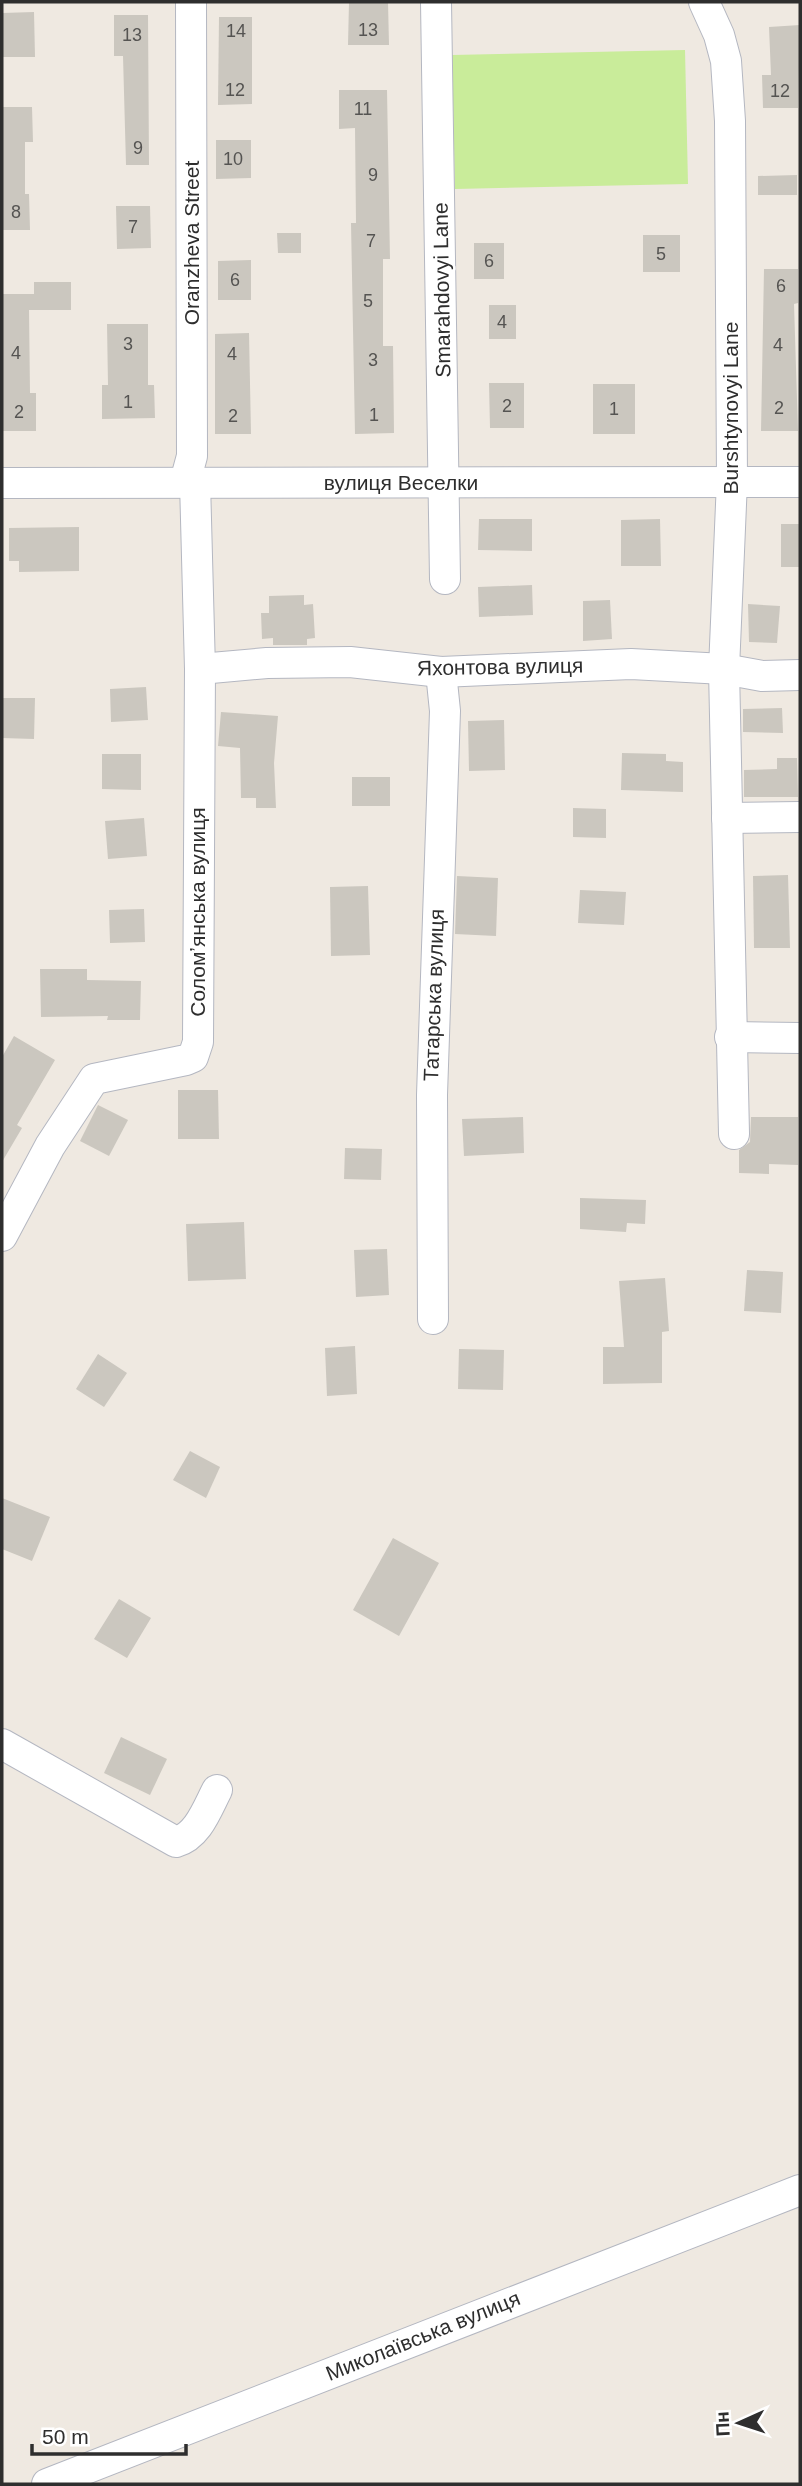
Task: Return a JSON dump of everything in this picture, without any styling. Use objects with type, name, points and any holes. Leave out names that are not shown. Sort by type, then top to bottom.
[{"type":"street","name":"Oranzheva Street","points":[[190,482],[191,2]]},
{"type":"street","name":"Smarahdovyi Lane","points":[[436,2],[446,484],[445,579]]},
{"type":"street","name":"Burshtynovyi Lane","points":[[704,2],[719,35],[726,61],[730,121],[732,481],[724,669],[734,1134]]},
{"type":"street","name":"вулиця Веселки","points":[[2,483],[446,484],[800,481]]},
{"type":"street","name":"Соломʼянська вулиця","points":[[2,1236],[50,1146],[94,1079],[170,1065],[193,1057],[198,1042],[200,669],[190,482]]},
{"type":"street","name":"Яхонтова вулиця","points":[[200,669],[267,663],[350,662],[441,672],[631,664],[724,669],[762,676],[800,675]]},
{"type":"street","name":"Татарська вулиця","points":[[433,1319],[432,1095],[445,711],[441,672]]},
{"type":"street","points":[[727,818],[800,817]]},
{"type":"street","points":[[730,1037],[800,1038]]},
{"type":"street","points":[[2,1744],[176,1842],[195,1829],[217,1790]]},
{"type":"street","name":"Миколаївська вулиця","points":[[47,2484],[200,2422],[407,2346],[496,2306],[800,2190]]},
{"type":"green space","points":[[685,50],[688,184],[455,189],[452,55]]},
{"type":"building","points":[[349,2],[388,2],[389,45],[348,45]]},
{"type":"building","points":[[34,12],[35,57],[2,57],[2,13]]},
{"type":"building","points":[[114,15],[148,15],[149,165],[126,165],[123,56],[114,56]]},
{"type":"building","points":[[219,17],[252,17],[252,104],[218,105]]},
{"type":"building","points":[[800,25],[798,108],[763,108],[762,75],[771,75],[769,27]]},
{"type":"building","points":[[339,90],[387,90],[390,259],[383,259],[383,346],[393,346],[394,433],[355,434],[351,223],[356,223],[355,128],[339,129]]},
{"type":"building","points":[[2,107],[32,107],[33,142],[25,142],[25,194],[29,194],[30,230],[2,230]]},
{"type":"building","points":[[216,140],[251,140],[251,178],[216,179]]},
{"type":"building","points":[[797,175],[797,195],[758,195],[758,176]]},
{"type":"building","points":[[116,206],[150,206],[151,248],[117,249]]},
{"type":"building","points":[[277,233],[301,233],[301,253],[278,253]]},
{"type":"building","points":[[643,235],[680,235],[680,272],[643,272]]},
{"type":"building","points":[[474,243],[504,243],[504,279],[474,279]]},
{"type":"building","points":[[251,260],[251,300],[218,300],[218,261]]},
{"type":"building","points":[[764,269],[798,269],[798,303],[794,304],[798,431],[761,431]]},
{"type":"building","points":[[34,282],[71,282],[71,310],[29,310],[30,393],[36,393],[36,431],[2,431],[2,294],[34,294]]},
{"type":"building","points":[[489,305],[516,305],[516,339],[489,339]]},
{"type":"building","points":[[107,324],[148,324],[148,385],[154,385],[155,418],[102,419],[102,385],[108,385]]},
{"type":"building","points":[[249,333],[251,434],[215,434],[215,334]]},
{"type":"building","points":[[489,383],[524,383],[524,428],[490,428]]},
{"type":"building","points":[[593,384],[635,384],[635,434],[593,434]]},
{"type":"building","points":[[479,519],[532,519],[532,551],[478,550]]},
{"type":"building","points":[[660,519],[661,566],[621,566],[621,520]]},
{"type":"building","points":[[781,524],[800,524],[800,567],[781,567]]},
{"type":"building","points":[[79,527],[79,571],[19,572],[19,561],[9,561],[9,528]]},
{"type":"building","points":[[532,585],[533,615],[479,617],[478,587]]},
{"type":"building","points":[[304,595],[304,605],[313,604],[315,638],[307,639],[307,645],[273,645],[273,638],[262,639],[261,613],[269,613],[269,596]]},
{"type":"building","points":[[610,600],[612,639],[583,641],[583,601]]},
{"type":"building","points":[[748,604],[780,606],[777,643],[749,642]]},
{"type":"building","points":[[146,687],[148,720],[111,722],[110,689]]},
{"type":"building","points":[[2,698],[35,698],[34,739],[2,738]]},
{"type":"building","points":[[782,708],[783,733],[743,732],[743,709]]},
{"type":"building","points":[[221,712],[278,716],[274,763],[276,808],[256,808],[256,798],[241,798],[240,748],[218,746]]},
{"type":"building","points":[[504,720],[505,770],[469,771],[468,721]]},
{"type":"building","points":[[622,753],[666,754],[666,761],[683,762],[683,792],[621,790]]},
{"type":"building","points":[[102,754],[141,754],[141,790],[102,789]]},
{"type":"building","points":[[777,758],[797,758],[798,797],[744,797],[744,770],[777,769]]},
{"type":"building","points":[[352,777],[390,777],[390,806],[352,806]]},
{"type":"building","points":[[573,808],[606,809],[606,838],[573,837]]},
{"type":"building","points":[[144,818],[147,856],[108,859],[105,821]]},
{"type":"building","points":[[788,875],[790,948],[754,948],[753,876]]},
{"type":"building","points":[[457,876],[498,878],[496,936],[455,934]]},
{"type":"building","points":[[368,886],[370,955],[331,956],[330,887]]},
{"type":"building","points":[[580,890],[626,892],[624,925],[578,923]]},
{"type":"building","points":[[144,909],[145,942],[110,943],[109,910]]},
{"type":"building","points":[[40,969],[87,969],[87,980],[141,981],[140,1020],[107,1020],[108,1016],[41,1017]]},
{"type":"building","points":[[14,1036],[55,1060],[17,1125],[22,1128],[2,1162],[2,1057]]},
{"type":"building","points":[[178,1090],[218,1090],[219,1139],[178,1139]]},
{"type":"building","points":[[98,1105],[128,1120],[109,1156],[80,1141]]},
{"type":"building","points":[[523,1117],[524,1153],[464,1156],[462,1119]]},
{"type":"building","points":[[751,1117],[798,1117],[798,1165],[769,1164],[769,1174],[739,1173],[739,1150],[750,1142]]},
{"type":"building","points":[[345,1148],[382,1149],[381,1180],[344,1179]]},
{"type":"building","points":[[580,1198],[646,1200],[645,1224],[627,1223],[626,1232],[580,1229]]},
{"type":"building","points":[[244,1222],[246,1279],[188,1281],[186,1224]]},
{"type":"building","points":[[387,1249],[389,1295],[356,1297],[354,1250]]},
{"type":"building","points":[[747,1270],[783,1272],[781,1313],[744,1311]]},
{"type":"building","points":[[665,1278],[669,1331],[662,1332],[662,1383],[603,1384],[603,1347],[624,1347],[619,1281]]},
{"type":"building","points":[[355,1346],[357,1394],[327,1396],[325,1348]]},
{"type":"building","points":[[459,1349],[504,1350],[503,1390],[458,1389]]},
{"type":"building","points":[[98,1354],[127,1373],[104,1407],[76,1389]]},
{"type":"building","points":[[190,1451],[220,1467],[206,1498],[173,1480]]},
{"type":"building","points":[[2,1498],[50,1517],[32,1561],[2,1549]]},
{"type":"building","points":[[393,1538],[439,1563],[399,1636],[353,1610]]},
{"type":"building","points":[[119,1599],[151,1618],[127,1658],[94,1639]]},
{"type":"building","points":[[121,1737],[167,1759],[150,1795],[104,1773]]}]
